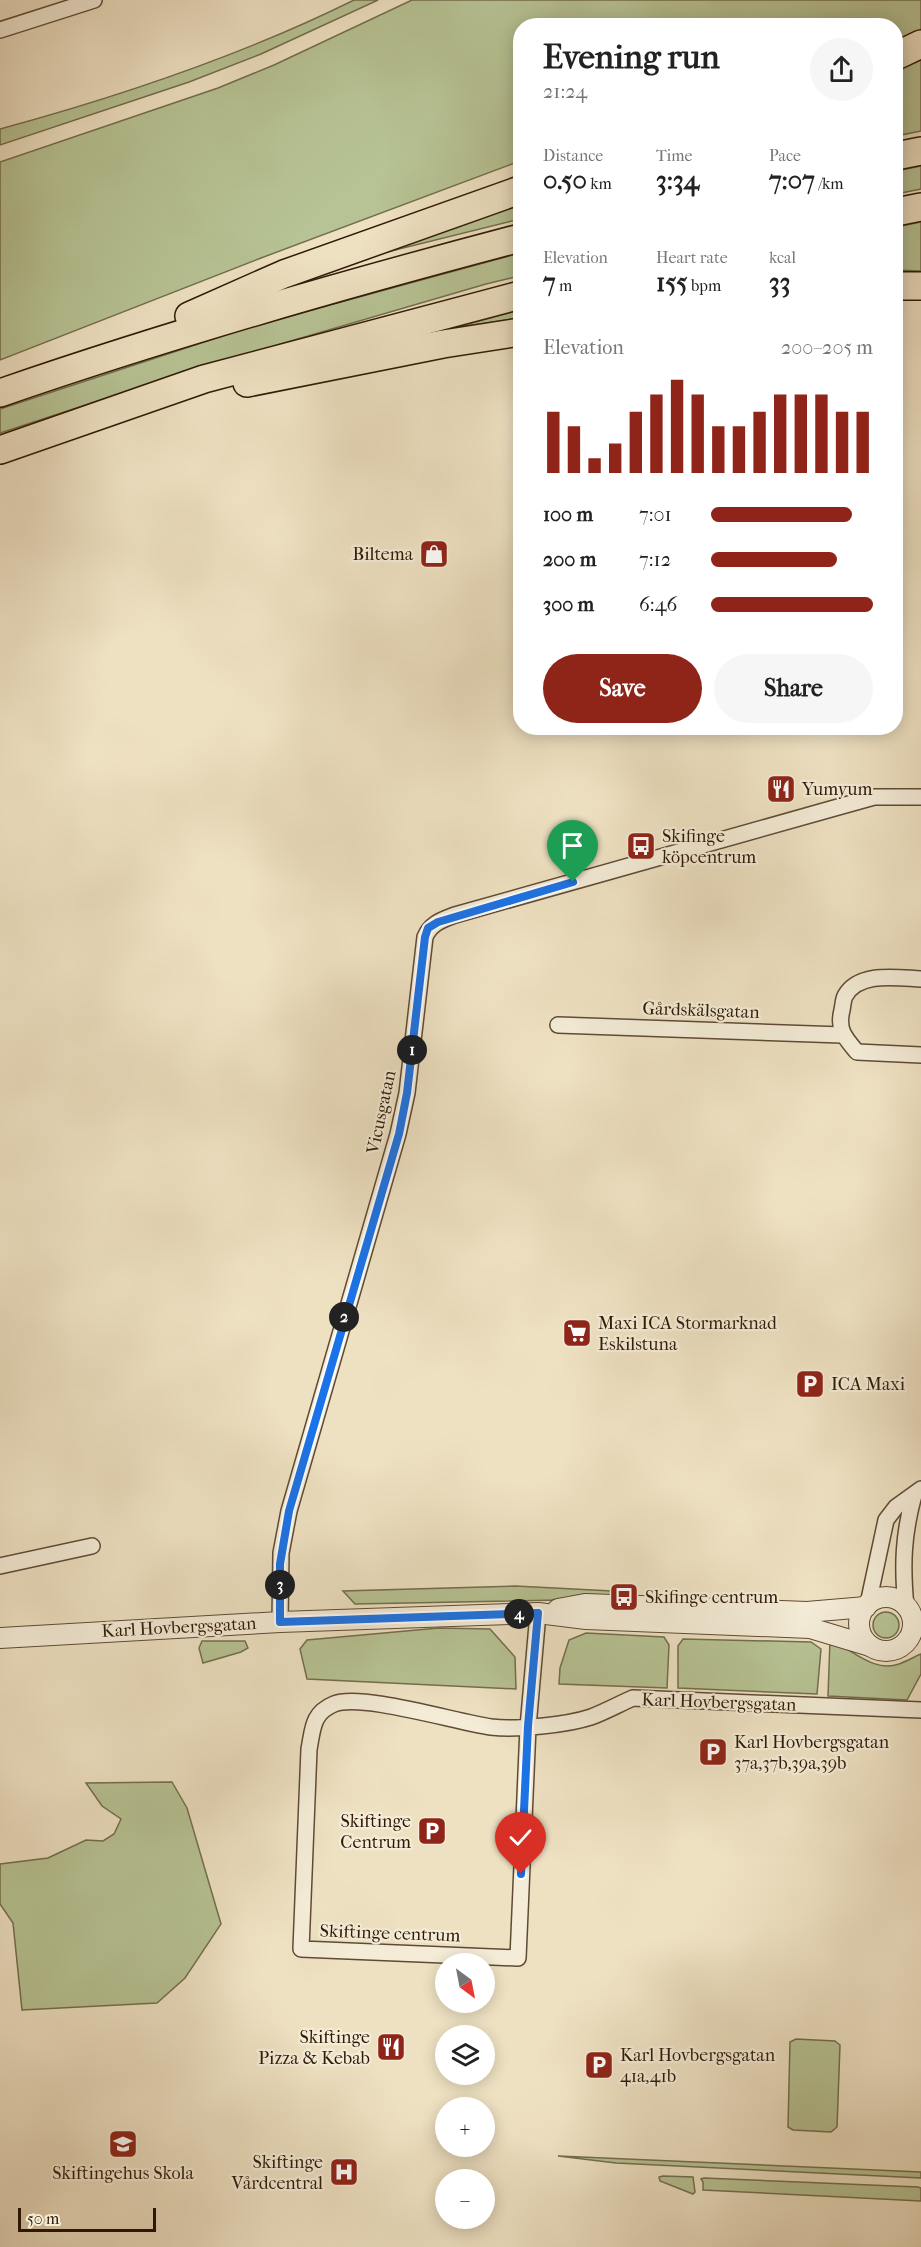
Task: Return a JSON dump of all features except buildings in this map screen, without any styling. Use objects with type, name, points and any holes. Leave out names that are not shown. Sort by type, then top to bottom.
[{"type":"highway","points":[[903,53],[921,44]]},
{"type":"highway","points":[[903,155],[921,151]]},
{"type":"highway","points":[[96,360],[154,331],[284,274],[513,192]]},
{"type":"highway","points":[[903,211],[921,207]]},
{"type":"highway","points":[[0,393],[96,360],[310,295],[513,239]]},
{"type":"highway","points":[[903,286],[921,286]]},
{"type":"highway","points":[[0,450],[204,379],[513,297]]},
{"type":"highway","points":[[204,379],[252,383],[443,344],[513,333]]},
{"type":"street","points":[[0,30],[94,0]]},
{"type":"street","name":"Vicusgatan","points":[[280,1622],[280,1564],[289,1511],[399,1134],[407,1093],[425,937],[428,928],[456,915],[874,797],[921,796]]},
{"type":"street","points":[[921,979],[878,978],[854,987],[845,996],[841,1015],[842,1035],[857,1052],[921,1055]]},
{"type":"street","name":"Gårdskälsgatan","points":[[558,1025],[842,1035]]},
{"type":"street","points":[[917,1492],[896,1507],[886,1520],[867,1605],[859,1624],[862,1636],[870,1646],[887,1651],[921,1644]]},
{"type":"street","points":[[900,1648],[910,1636],[912,1627],[912,1610],[903,1577],[905,1526],[917,1492]]},
{"type":"street","points":[[0,1566],[92,1546]]},
{"type":"street","points":[[867,1605],[885,1597],[897,1600],[912,1610]]},
{"type":"street","name":"Karl Hovbergsgatan","points":[[538,1613],[585,1604],[807,1612],[867,1605]]},
{"type":"street","points":[[528,1726],[538,1613]]},
{"type":"street","name":"Karl Hovbergsgatan","points":[[0,1638],[280,1622],[538,1613],[586,1618],[810,1628],[870,1646]]},
{"type":"street","name":"Karl Hovbergsgatan","points":[[528,1726],[584,1718],[633,1698],[921,1710]]},
{"type":"street","name":"Skiftinge centrum","points":[[345,1701],[368,1703],[493,1727],[528,1726],[518,1958],[301,1949],[309,1749],[316,1718],[331,1705],[345,1701]]},
{"type":"green space","points":[[354,0],[378,0],[261,54],[189,82],[0,145],[0,129],[90,103],[224,57]]},
{"type":"green space","points":[[412,0],[921,0],[921,32],[903,38],[903,18],[513,18],[513,164],[261,258],[0,360],[0,162],[218,88],[274,65]]},
{"type":"green space","points":[[921,58],[921,131],[903,135],[903,64]]},
{"type":"green space","points":[[921,166],[921,189],[903,193],[903,170]]},
{"type":"green space","points":[[513,204],[513,221],[363,258]]},
{"type":"green space","points":[[921,222],[921,271],[903,270],[903,226]]},
{"type":"green space","points":[[513,255],[513,278],[205,366],[0,433],[0,409],[253,326]]},
{"type":"green space","points":[[513,312],[513,319],[453,328]]},
{"type":"green space","points":[[515,1586],[612,1591],[611,1599],[355,1604],[343,1591]]},
{"type":"green space","points":[[886,1612],[895,1616],[899,1625],[895,1634],[886,1638],[877,1634],[873,1625],[877,1616]]},
{"type":"green space","points":[[439,1628],[490,1629],[515,1657],[516,1689],[307,1679],[300,1649],[307,1640]]},
{"type":"green space","points":[[586,1633],[664,1637],[669,1645],[667,1688],[559,1684],[560,1668],[569,1640]]},
{"type":"green space","points":[[683,1639],[811,1642],[821,1649],[817,1694],[678,1688],[678,1646]]},
{"type":"green space","points":[[830,1640],[863,1659],[880,1665],[899,1664],[921,1654],[921,1674],[907,1700],[828,1696]]},
{"type":"green space","points":[[202,1641],[245,1641],[248,1648],[203,1663],[199,1648]]},
{"type":"green space","points":[[172,1782],[187,1808],[221,1924],[185,1978],[157,2003],[22,2010],[13,1923],[0,1904],[0,1864],[48,1858],[86,1840],[103,1841],[114,1834],[121,1819],[102,1806],[86,1783]]},
{"type":"green space","points":[[796,2039],[835,2041],[840,2045],[837,2127],[831,2132],[793,2130],[788,2127],[790,2042]]},
{"type":"green space","points":[[558,2156],[921,2172],[921,2178],[616,2163]]},
{"type":"green space","points":[[659,2177],[693,2177],[695,2192],[693,2194],[660,2181]]},
{"type":"green space","points":[[701,2179],[918,2187],[921,2188],[921,2201],[703,2190]]},
{"type":"place","name":"Biltema","points":[[434,554]]},
{"type":"place","name":"Yumyum","points":[[781,789]]},
{"type":"place","name":"Skifinge köpcentrum","points":[[641,846]]},
{"type":"place","name":"Maxi ICA Stormarknad Eskilstuna","points":[[577,1333]]},
{"type":"place","name":"ICA Maxi","points":[[810,1384]]},
{"type":"place","name":"Skifinge centrum","points":[[624,1597]]},
{"type":"place","name":"Karl Hovbergsgatan 37a,37b,39a,39b","points":[[713,1752]]},
{"type":"place","name":"Skiftinge Centrum","points":[[432,1831]]},
{"type":"place","name":"Skiftinge Pizza & Kebab","points":[[391,2047]]},
{"type":"place","name":"Karl Hovbergsgatan 41a,41b","points":[[599,2065]]},
{"type":"place","name":"Skiftingehus Skola","points":[[123,2144]]},
{"type":"place","name":"Skiftinge Vårdcentral","points":[[344,2172]]},
{"type":"route","points":[[521,1874],[528,1726],[538,1613],[280,1622],[280,1564],[289,1511],[314,1420],[399,1134],[407,1093],[425,937],[428,928],[456,915],[573,882]]}]
